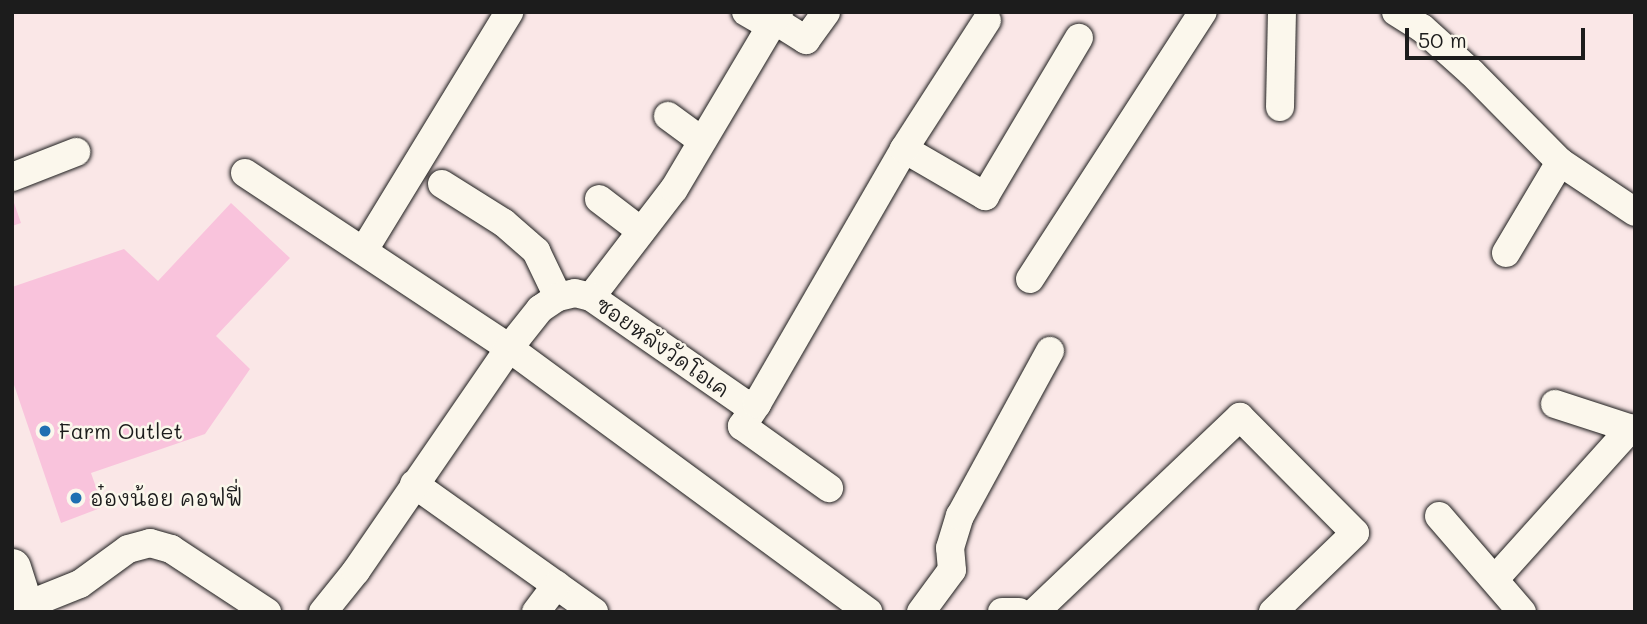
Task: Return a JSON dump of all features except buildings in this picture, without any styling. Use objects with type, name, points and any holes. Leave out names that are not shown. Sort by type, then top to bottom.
[{"type":"highway","points":[[12,568],[25,609]]},
{"type":"street","points":[[364,250],[509,12]]},
{"type":"street","points":[[592,297],[702,141],[767,18],[806,40],[826,12]]},
{"type":"street","points":[[1030,279],[1203,12]]},
{"type":"street","points":[[1280,107],[1282,12]]},
{"type":"street","points":[[1396,12],[1422,28],[1472,73],[1560,162],[1635,212]]},
{"type":"street","name":"ซอยหลังวัดโอเค","points":[[558,297],[575,293],[592,297],[744,403],[757,404],[869,188],[904,149],[987,20]]},
{"type":"street","points":[[904,149],[985,196],[1079,38]]},
{"type":"street","points":[[668,116],[702,141]]},
{"type":"street","points":[[12,177],[76,152]]},
{"type":"street","points":[[1506,253],[1560,162]]},
{"type":"street","points":[[245,173],[509,348],[869,612]]},
{"type":"street","points":[[323,612],[509,348],[540,309],[558,297],[536,251],[504,223],[442,184]]},
{"type":"street","points":[[599,199],[641,231]]},
{"type":"street","points":[[921,612],[952,570],[950,548],[960,516],[1050,351]]},
{"type":"street","points":[[757,404],[742,426],[829,488]]},
{"type":"street","points":[[1496,579],[1633,429],[1555,404]]},
{"type":"street","points":[[1035,612],[1240,417],[1355,533],[1273,612]]},
{"type":"street","points":[[414,484],[594,612]]},
{"type":"street","points":[[1439,516],[1522,612]]},
{"type":"street","points":[[25,609],[80,584],[128,549],[150,544],[171,549],[267,612]]},
{"type":"street","points":[[536,612],[556,585]]},
{"type":"street","points":[[1002,612],[1018,612]]},
{"type":"place","name":"Farm Outlet","points":[[45,431]]},
{"type":"place","name":"อ๋องน้อย คอฟฟี่","points":[[76,498]]}]
